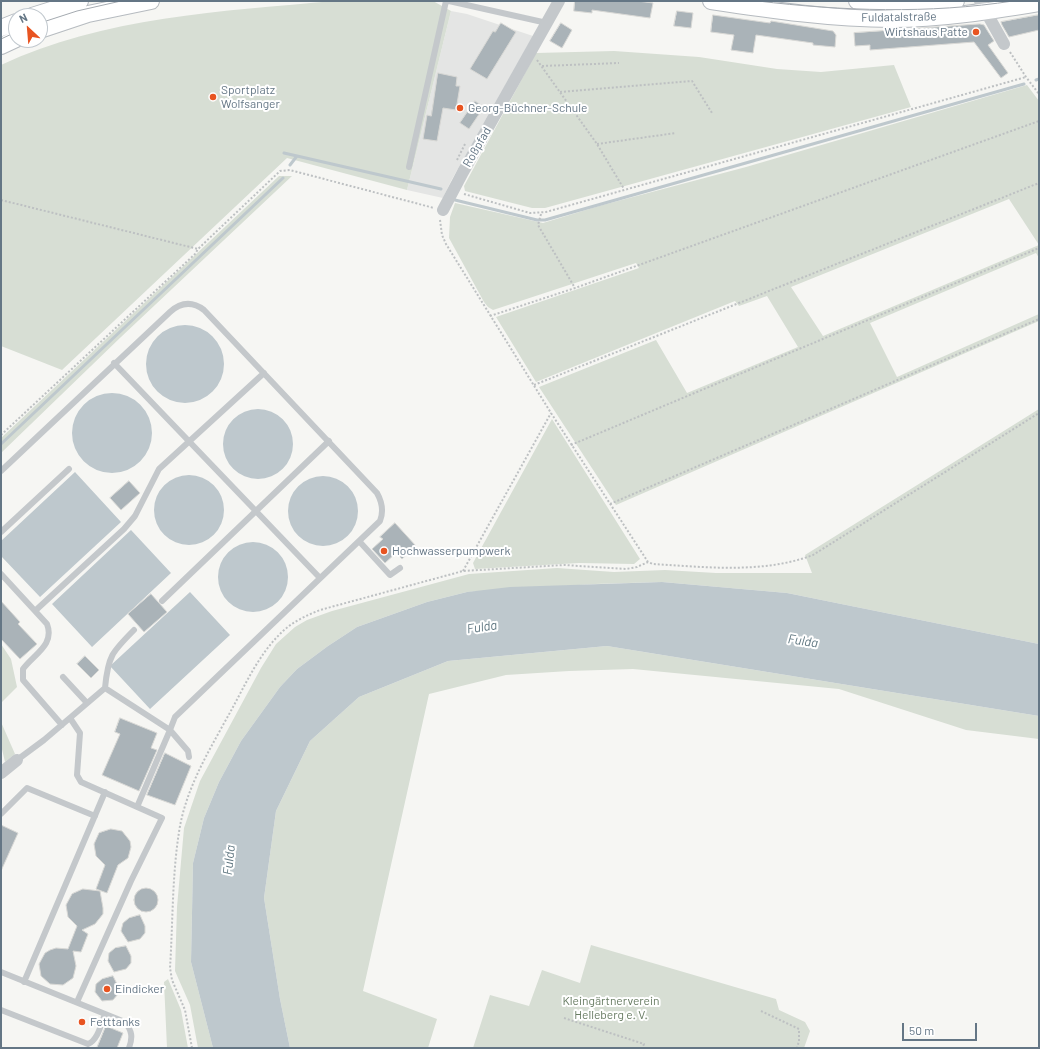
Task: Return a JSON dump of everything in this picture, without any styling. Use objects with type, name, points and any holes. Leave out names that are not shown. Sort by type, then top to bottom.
[{"type":"main road","points":[[48,11],[80,1]]},
{"type":"main road","points":[[48,27],[88,14],[150,1]]},
{"type":"main road","name":"Fuldatalstraße","points":[[711,1],[838,17],[891,19],[982,6],[1039,2]]},
{"type":"main road","name":"Fuldatalstraße","points":[[857,1],[898,3],[956,1]]},
{"type":"street","name":"Roßpfad","points":[[443,210],[559,1]]},
{"type":"street","points":[[982,6],[1004,44]]},
{"type":"street","points":[[1,773],[17,760]]},
{"type":"lane","points":[[410,167],[448,1],[547,23]]},
{"type":"lane","points":[[1,471],[174,308],[190,303],[197,305],[204,310],[329,441],[377,493],[381,500],[383,513],[380,521],[175,717],[137,807]]},
{"type":"lane","points":[[114,363],[320,578]]},
{"type":"lane","points":[[36,610],[124,529],[135,516],[159,469],[264,373]]},
{"type":"lane","points":[[162,600],[329,441]]},
{"type":"lane","points":[[1,532],[69,469]]},
{"type":"lane","points":[[359,541],[390,575],[400,568]]},
{"type":"lane","points":[[1,574],[36,610],[47,624],[49,629],[48,640],[23,669],[23,680],[62,725]]},
{"type":"lane","points":[[17,760],[62,725],[105,688],[107,668],[114,650],[134,630]]},
{"type":"lane","points":[[63,676],[87,704]]},
{"type":"lane","points":[[105,688],[170,730],[188,751],[190,757]]},
{"type":"lane","points":[[70,718],[80,732],[81,736],[78,778],[81,782],[162,818],[131,881],[77,1002]]},
{"type":"lane","points":[[1,814],[27,788],[95,816]]},
{"type":"lane","points":[[24,982],[105,792]]},
{"type":"lane","points":[[1,972],[125,1022],[129,1027],[132,1039],[129,1048]]},
{"type":"lane","points":[[1,1010],[88,1044],[93,1042],[105,1014]]},
{"type":"path","points":[[1004,44],[1039,94]]},
{"type":"path","points":[[531,51],[597,144],[625,190]]},
{"type":"path","points":[[542,66],[619,63]]},
{"type":"path","points":[[453,191],[530,213],[541,213],[1026,77]]},
{"type":"path","points":[[560,92],[692,81],[712,113]]},
{"type":"path","points":[[1034,86],[1039,85]]},
{"type":"path","points":[[490,316],[575,288],[1039,121]]},
{"type":"path","points":[[597,144],[676,133]]},
{"type":"path","points":[[1,434],[283,170],[443,210],[440,218],[442,236],[571,445],[648,562],[653,564],[716,567],[770,566],[802,559],[812,555],[1039,413]]},
{"type":"path","points":[[534,385],[1039,183]]},
{"type":"path","points":[[1,200],[198,249]]},
{"type":"path","points":[[541,213],[538,225],[575,288]]},
{"type":"path","points":[[571,445],[1039,248]]},
{"type":"path","points":[[610,504],[1039,319]]},
{"type":"path","points":[[463,571],[551,413]]},
{"type":"path","points":[[192,1048],[185,1010],[170,974],[177,846],[180,825],[190,792],[209,752],[245,685],[273,641],[288,627],[320,610],[463,571],[564,565],[626,569],[637,567],[648,562]]},
{"type":"path","points":[[761,1011],[799,1029],[799,1041],[797,1048]]},
{"type":"path","points":[[564,1018],[644,1044],[642,1048]]},
{"type":"shaded area","name":"Georg-Büchner-Schule","points":[[451,11],[467,14],[533,36],[451,181],[443,198],[407,190]]},
{"type":"green space","points":[[334,1],[433,1],[451,11],[407,190],[287,158],[62,370],[1,346],[1,65],[40,49],[48,48],[48,46],[80,36],[122,26],[250,8]]},
{"type":"green space","points":[[614,51],[699,57],[777,69],[821,72],[894,65],[911,107],[545,208],[532,208],[465,191],[464,186],[536,53]]},
{"type":"green space","points":[[1027,85],[1039,101],[1039,245],[1039,258],[1036,253],[870,323],[897,377],[1039,314],[1039,321],[616,505],[539,387],[656,340],[687,393],[798,347],[767,296],[739,306],[735,301],[536,382],[496,317],[639,268],[636,263],[493,310],[484,302],[449,238],[450,217],[455,203],[543,223],[599,206],[746,167]],"holes":[[[1009,199],[1039,245],[823,336],[791,287]]]},
{"type":"green space","points":[[279,176],[292,176],[121,337],[1,453],[1,438]]},
{"type":"green space","points":[[1039,409],[1039,644],[787,593],[662,582],[595,584],[467,592],[427,602],[357,627],[297,669],[280,687],[241,741],[219,782],[204,818],[193,863],[191,962],[213,1048],[198,1048],[190,1005],[175,971],[177,907],[184,828],[200,781],[261,668],[276,644],[295,627],[307,620],[332,611],[469,574],[557,568],[614,572],[665,570],[716,573],[812,573],[805,555]]},
{"type":"green space","points":[[552,419],[640,559],[634,564],[579,563],[475,569],[473,563]]},
{"type":"green space","points":[[1,644],[11,659],[17,687],[1,703]]},
{"type":"green space","points":[[607,646],[1039,716],[1039,739],[966,730],[839,689],[633,669],[506,675],[429,694],[363,991],[437,1019],[428,1048],[290,1048],[280,999],[264,898],[276,811],[310,741],[359,697],[448,661]]},
{"type":"green space","points":[[1,722],[15,754],[5,762],[1,745]]},
{"type":"green space","name":"Kleingärtnerverein Helleberg e. V.","points":[[591,945],[776,999],[779,1010],[805,1022],[810,1031],[804,1048],[473,1048],[490,995],[529,1006],[542,970],[580,983]]},
{"type":"green space","points":[[168,979],[181,1010],[188,1048],[167,1048],[164,982]]},
{"type":"water","points":[[185,325],[200,328],[212,337],[221,349],[224,364],[221,379],[212,391],[200,400],[185,403],[170,400],[158,391],[149,379],[146,364],[149,349],[158,337],[170,328]]},
{"type":"water","points":[[112,393],[127,396],[140,405],[149,418],[152,433],[149,448],[140,461],[127,470],[112,473],[97,470],[84,461],[75,448],[72,433],[75,418],[84,405],[97,396]]},
{"type":"water","points":[[258,409],[271,412],[283,419],[290,431],[293,444],[290,457],[283,469],[271,476],[258,479],[245,476],[233,469],[226,457],[223,444],[226,431],[233,419],[245,412]]},
{"type":"water","points":[[75,472],[121,522],[40,597],[1,556],[1,541]]},
{"type":"water","points":[[189,475],[202,478],[214,485],[221,497],[224,510],[221,523],[214,535],[202,542],[189,545],[176,542],[164,535],[157,523],[154,510],[157,497],[164,485],[176,478]]},
{"type":"water","points":[[323,476],[336,479],[348,486],[355,498],[358,511],[355,524],[348,536],[336,543],[323,546],[310,543],[298,536],[291,524],[288,511],[291,498],[298,486],[310,479]]},
{"type":"water","points":[[131,530],[171,573],[92,647],[52,604]]},
{"type":"water","points":[[253,542],[266,545],[278,552],[285,564],[288,577],[285,590],[278,602],[266,609],[253,612],[240,609],[228,602],[221,590],[218,577],[221,564],[228,552],[240,545]]},
{"type":"water","name":"Fulda","points":[[662,582],[787,593],[1039,644],[1039,716],[607,646],[448,661],[359,697],[310,741],[276,811],[264,898],[280,999],[290,1048],[213,1048],[191,962],[193,863],[204,818],[219,782],[241,741],[280,687],[297,669],[357,627],[427,602],[467,592],[510,587]]},
{"type":"water","points":[[190,592],[230,635],[150,709],[110,666]]},
{"type":"building","points":[[575,1],[637,1],[653,3],[650,18],[592,10],[592,13],[574,11]]},
{"type":"building","points":[[677,11],[693,13],[691,28],[674,26]]},
{"type":"building","points":[[713,15],[770,23],[771,21],[833,31],[836,35],[835,47],[813,45],[813,43],[756,35],[753,53],[731,50],[734,35],[711,32]]},
{"type":"building","points":[[1039,15],[1039,30],[1009,37],[1001,22]]},
{"type":"building","points":[[501,23],[516,32],[487,79],[470,69],[493,31],[495,32]]},
{"type":"building","points":[[561,23],[572,30],[562,48],[550,41]]},
{"type":"building","points":[[980,24],[984,25],[994,41],[988,45],[1008,73],[1001,78],[974,42],[870,50],[870,45],[855,46],[854,33]]},
{"type":"building","points":[[438,73],[457,77],[456,86],[460,86],[456,110],[443,108],[437,141],[423,139],[427,115],[431,116]]},
{"type":"building","points":[[475,101],[484,107],[469,129],[460,123]]},
{"type":"building","points":[[129,481],[140,493],[121,510],[110,498]]},
{"type":"building","points":[[395,523],[416,546],[402,559],[396,553],[385,563],[372,549],[383,539],[380,537]]},
{"type":"building","points":[[151,594],[167,612],[144,632],[128,614]]},
{"type":"building","points":[[1,601],[20,622],[18,624],[37,644],[20,659],[1,639]]},
{"type":"building","points":[[85,656],[99,670],[91,678],[77,664]]},
{"type":"building","points":[[120,718],[157,733],[151,748],[157,750],[139,791],[102,775],[120,734],[115,732]]},
{"type":"building","points":[[165,753],[191,766],[175,805],[147,795]]},
{"type":"building","points":[[1,825],[18,833],[1,871]]},
{"type":"building","points":[[111,829],[122,831],[130,841],[131,847],[128,858],[118,865],[107,893],[96,889],[105,865],[96,856],[94,844],[99,833]]},
{"type":"building","points":[[146,888],[151,889],[157,895],[157,905],[151,911],[146,912],[141,911],[135,905],[134,900],[135,895],[141,889]]},
{"type":"building","points":[[83,889],[100,891],[103,914],[95,924],[82,930],[88,934],[81,952],[73,951],[76,966],[73,978],[63,985],[50,984],[41,976],[39,964],[45,953],[50,950],[56,948],[68,949],[77,926],[68,917],[66,905],[72,894]]},
{"type":"building","points":[[140,915],[145,926],[145,933],[140,939],[128,942],[121,931],[123,923],[129,918]]},
{"type":"building","name":"Eindicker","points":[[126,946],[131,956],[131,963],[126,969],[114,972],[108,961],[109,953],[115,948]]},
{"type":"building","name":"Eindicker","points":[[113,976],[118,986],[118,994],[113,1000],[102,1001],[95,992],[96,984],[102,979]]},
{"type":"building","points":[[106,1026],[123,1033],[117,1048],[97,1048]]},
{"type":"waterway","points":[[455,200],[537,220],[545,220],[1024,84]]},
{"type":"waterway","points":[[284,153],[441,189]]},
{"type":"waterway","points":[[290,165],[297,156]]},
{"type":"waterway","points":[[1,444],[283,178]]},
{"type":"tram line","points":[[48,20],[77,11],[121,1]]},
{"type":"tram line","points":[[758,1],[821,7],[886,10],[950,8],[1013,1]]},
{"type":"tram line","points":[[1,39],[8,36]]},
{"type":"place","name":"Wirtshaus Patte","points":[[976,32]]},
{"type":"place","name":"Sportplatz Wolfsanger","points":[[213,97]]},
{"type":"place","name":"Georg-Büchner-Schule","points":[[460,108]]},
{"type":"place","name":"Hochwasserpumpwerk","points":[[384,551]]},
{"type":"place","name":"Eindicker","points":[[107,989]]},
{"type":"place","name":"Fetttanks","points":[[82,1022]]}]
